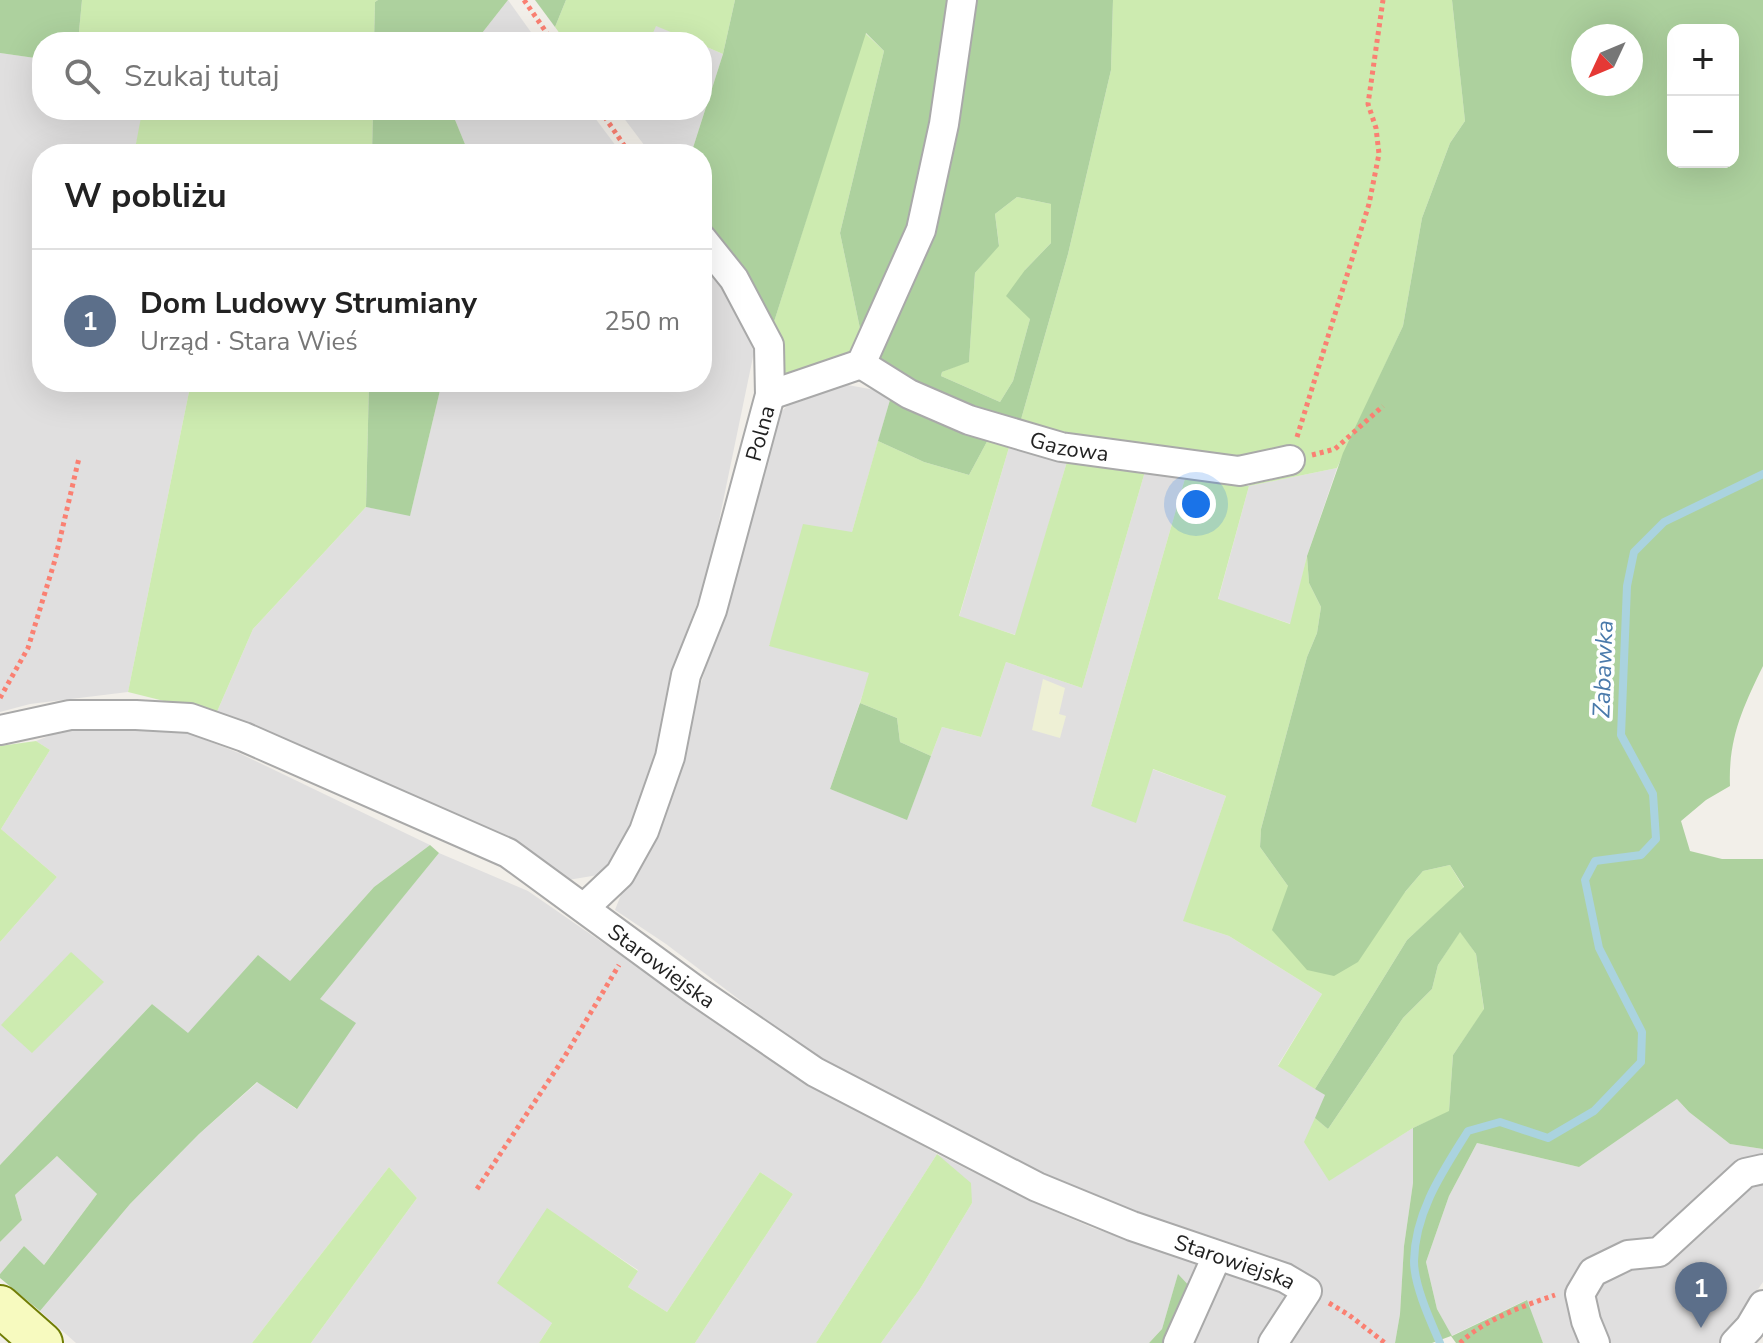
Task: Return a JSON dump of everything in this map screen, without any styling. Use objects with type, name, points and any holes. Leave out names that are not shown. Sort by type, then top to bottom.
[{"type":"street","points":[[861,364],[921,230],[944,124],[962,0]]},
{"type":"street","points":[[712,252],[734,279],[769,345],[770,395]]},
{"type":"street","name":"Polna","points":[[584,908],[620,874],[649,816],[670,757],[686,675],[712,610],[770,395],[861,364]]},
{"type":"street","name":"Gazowa","points":[[861,364],[909,394],[969,420],[1061,447],[1239,471],[1290,460]]},
{"type":"street","name":"Starowiejska","points":[[0,730],[70,715],[190,718],[244,737],[508,853],[815,1072],[1037,1187],[1132,1226],[1285,1278],[1307,1291]]},
{"type":"street","points":[[1595,1343],[1580,1294],[1593,1272],[1628,1255],[1659,1252],[1745,1173],[1763,1169]]},
{"type":"street","points":[[1178,1343],[1217,1256]]},
{"type":"street","points":[[1273,1343],[1307,1291]]},
{"type":"street","points":[[0,1306],[42,1343]]},
{"type":"path","points":[[524,0],[546,32]]},
{"type":"path","points":[[1290,460],[1369,204],[1379,154],[1376,128],[1368,104],[1383,0]]},
{"type":"path","points":[[607,120],[623,144]]},
{"type":"path","points":[[1290,460],[1335,449],[1359,431],[1383,406]]},
{"type":"path","points":[[0,698],[28,648],[55,560],[79,458]]},
{"type":"path","points":[[477,1189],[565,1056],[632,944]]},
{"type":"path","points":[[1307,1291],[1349,1315],[1385,1343]]},
{"type":"path","points":[[1460,1343],[1467,1336],[1528,1304],[1559,1294],[1580,1294]]},
{"type":"shaded area","points":[[508,0],[531,32],[483,32]]},
{"type":"shaded area","points":[[655,25],[671,32],[653,32]]},
{"type":"shaded area","points":[[712,49],[723,54],[712,88]]},
{"type":"shaded area","points":[[0,53],[32,58],[32,120],[141,120],[136,144],[32,144],[32,392],[189,392],[128,692],[30,704],[0,712]]},
{"type":"shaded area","points":[[455,120],[596,120],[614,144],[465,144]]},
{"type":"shaded area","points":[[625,120],[702,120],[694,144],[643,144]]},
{"type":"shaded area","points":[[712,270],[729,295],[754,352],[708,574],[673,668],[663,736],[635,828],[604,874],[568,880],[526,851],[346,765],[216,714],[253,629],[366,507],[410,515],[440,392],[712,392]]},
{"type":"shaded area","points":[[842,384],[892,393],[852,532],[769,645],[870,673],[830,789],[907,819],[942,727],[981,737],[1006,662],[1082,688],[1146,468],[1186,475],[1091,806],[1152,769],[1226,796],[1184,921],[1229,936],[1322,994],[1278,1065],[1325,1095],[1329,1180],[1413,1128],[1413,1183],[1395,1343],[1168,1343],[1178,1275],[1162,1329],[1149,1343],[881,1343],[920,1289],[972,1203],[937,1154],[1093,1228],[1253,1281],[1140,1217],[1030,1169],[803,1048],[666,944],[615,910],[692,713],[773,420],[795,398]]},
{"type":"shaded area","points":[[1010,444],[1069,455],[1016,635],[959,617]]},
{"type":"shaded area","points":[[1337,468],[1307,556],[1291,624],[1218,600],[1249,486]]},
{"type":"shaded area","points":[[120,725],[185,732],[239,753],[430,845],[374,887],[289,982],[258,956],[188,1034],[152,1004],[0,1165],[0,942],[57,877],[1,829],[50,750],[36,741],[66,729]]},
{"type":"shaded area","points":[[439,853],[528,891],[812,1083],[937,1154],[816,1343],[695,1343],[793,1194],[760,1172],[667,1312],[628,1287],[638,1270],[546,1209],[552,1323],[539,1343],[311,1343],[417,1198],[389,1167],[252,1343],[76,1343],[40,1311],[130,1204],[199,1134],[258,1082],[296,1109],[319,999]]},
{"type":"shaded area","points":[[1677,1099],[1730,1144],[1763,1149],[1763,1155],[1672,1231],[1588,1265],[1583,1343],[1543,1343],[1526,1300],[1451,1336],[1437,1309],[1426,1262],[1449,1196],[1477,1143],[1579,1167]]},
{"type":"shaded area","points":[[57,1156],[97,1194],[43,1266],[24,1246],[0,1274],[0,1242],[22,1220],[15,1195]]},
{"type":"shaded area","points":[[1763,1178],[1763,1282],[1721,1343],[1604,1343],[1591,1289],[1740,1188]]},
{"type":"green space","points":[[0,0],[82,0],[79,32],[32,32],[32,58],[0,53]]},
{"type":"green space","points":[[82,0],[378,0],[375,2],[374,32],[79,32]]},
{"type":"green space","points":[[508,0],[483,32],[374,32],[375,2]]},
{"type":"green space","points":[[535,0],[566,0],[555,27]]},
{"type":"green space","points":[[566,0],[735,0],[723,54],[712,49],[712,32],[671,32],[656,26],[653,32],[559,32],[555,27]]},
{"type":"green space","points":[[735,0],[1113,0],[1111,70],[1068,254],[1020,423],[936,398],[866,357],[840,233],[884,51],[866,33],[773,325],[712,234],[712,144],[694,144],[702,120],[712,120],[712,88]],"holes":[[[1017,197],[1051,204],[1051,243],[1006,296],[1030,319],[1013,381],[1000,402],[941,376],[942,372],[969,362],[975,273],[999,246],[995,214]]]},
{"type":"green space","points":[[1113,0],[1452,0],[1465,121],[1450,143],[1422,218],[1403,326],[1337,468],[1249,486],[1268,458],[1147,448],[1020,423],[1068,254],[1111,70]]},
{"type":"green space","points":[[1452,0],[1763,0],[1763,666],[1734,738],[1730,786],[1706,800],[1681,821],[1690,851],[1722,859],[1763,859],[1763,1149],[1730,1144],[1677,1099],[1579,1167],[1477,1143],[1449,1196],[1426,1262],[1437,1309],[1452,1336],[1527,1300],[1543,1343],[1456,1343],[1451,1336],[1432,1343],[1395,1343],[1413,1183],[1413,1128],[1449,1111],[1453,1055],[1484,1009],[1476,954],[1460,932],[1438,965],[1432,989],[1403,1018],[1328,1129],[1315,1118],[1325,1095],[1315,1089],[1407,940],[1464,887],[1450,865],[1423,871],[1405,892],[1358,962],[1334,976],[1307,970],[1272,930],[1288,886],[1260,847],[1261,829],[1307,657],[1317,633],[1321,607],[1309,583],[1307,556],[1343,453],[1403,326],[1422,218],[1450,143],[1465,121]]},
{"type":"green space","points":[[865,33],[884,51],[840,233],[866,357],[781,377],[773,325]]},
{"type":"green space","points":[[140,120],[373,120],[372,144],[136,144]]},
{"type":"green space","points":[[373,120],[455,120],[465,144],[372,144]]},
{"type":"green space","points":[[1017,197],[1051,204],[1051,243],[1025,270],[1030,319],[1013,381],[1000,402],[941,376],[942,372],[969,361],[975,273],[999,245],[995,214]]},
{"type":"green space","points":[[189,392],[369,392],[366,507],[253,629],[216,714],[128,692]]},
{"type":"green space","points":[[369,392],[440,392],[410,516],[366,507]]},
{"type":"green space","points":[[892,393],[990,436],[969,475],[924,462],[878,441]]},
{"type":"green space","points":[[990,436],[1010,444],[959,616],[1015,635],[1069,455],[1146,468],[1082,688],[1006,662],[981,737],[942,727],[931,756],[900,742],[897,718],[860,703],[869,673],[769,646],[803,524],[852,532],[878,441],[924,462],[969,475]]},
{"type":"green space","points":[[1186,475],[1249,486],[1218,599],[1290,624],[1307,556],[1309,583],[1321,607],[1317,633],[1307,657],[1261,829],[1260,847],[1288,886],[1405,892],[1423,871],[1450,865],[1464,888],[1407,940],[1315,1089],[1278,1066],[1322,994],[1229,936],[1183,921],[1226,796],[1153,769],[1136,823],[1091,806]]},
{"type":"green space","points":[[1043,679],[1065,688],[1059,714],[1066,716],[1060,738],[1032,730]]},
{"type":"green space","points":[[860,703],[897,718],[900,742],[931,756],[907,820],[830,789]]},
{"type":"green space","points":[[36,741],[50,750],[1,829],[57,877],[0,942],[0,746]]},
{"type":"green space","points":[[430,845],[439,853],[320,999],[356,1023],[297,1109],[257,1082],[199,1134],[130,1204],[40,1311],[0,1278],[24,1246],[44,1265],[97,1194],[57,1156],[15,1195],[22,1220],[0,1242],[0,1165],[152,1004],[188,1033],[258,955],[290,981],[374,887]]},
{"type":"green space","points":[[1460,931],[1476,954],[1484,1010],[1453,1055],[1449,1112],[1413,1128],[1329,1181],[1304,1142],[1315,1118],[1328,1129],[1403,1018],[1432,989],[1438,965]]},
{"type":"green space","points":[[71,952],[104,982],[32,1053],[1,1025]]},
{"type":"green space","points":[[937,1154],[971,1183],[972,1203],[920,1289],[881,1343],[816,1343]]},
{"type":"green space","points":[[389,1167],[417,1198],[311,1343],[252,1343]]},
{"type":"green space","points":[[760,1172],[793,1194],[695,1343],[539,1343],[552,1323],[497,1283],[547,1208],[638,1271],[628,1287],[667,1312]]},
{"type":"green space","points":[[1178,1274],[1192,1289],[1168,1343],[1149,1343],[1162,1329]]},
{"type":"waterway","name":"Zabawka","points":[[1440,1343],[1417,1281],[1414,1261],[1416,1243],[1419,1225],[1432,1192],[1468,1131],[1500,1122],[1548,1138],[1594,1111],[1641,1062],[1642,1032],[1599,948],[1585,880],[1595,861],[1641,855],[1656,839],[1653,794],[1621,735],[1627,586],[1634,552],[1664,522],[1763,474]]},
{"type":"place","name":"Dom Ludowy Strumiany","points":[[1701,1328]]}]
